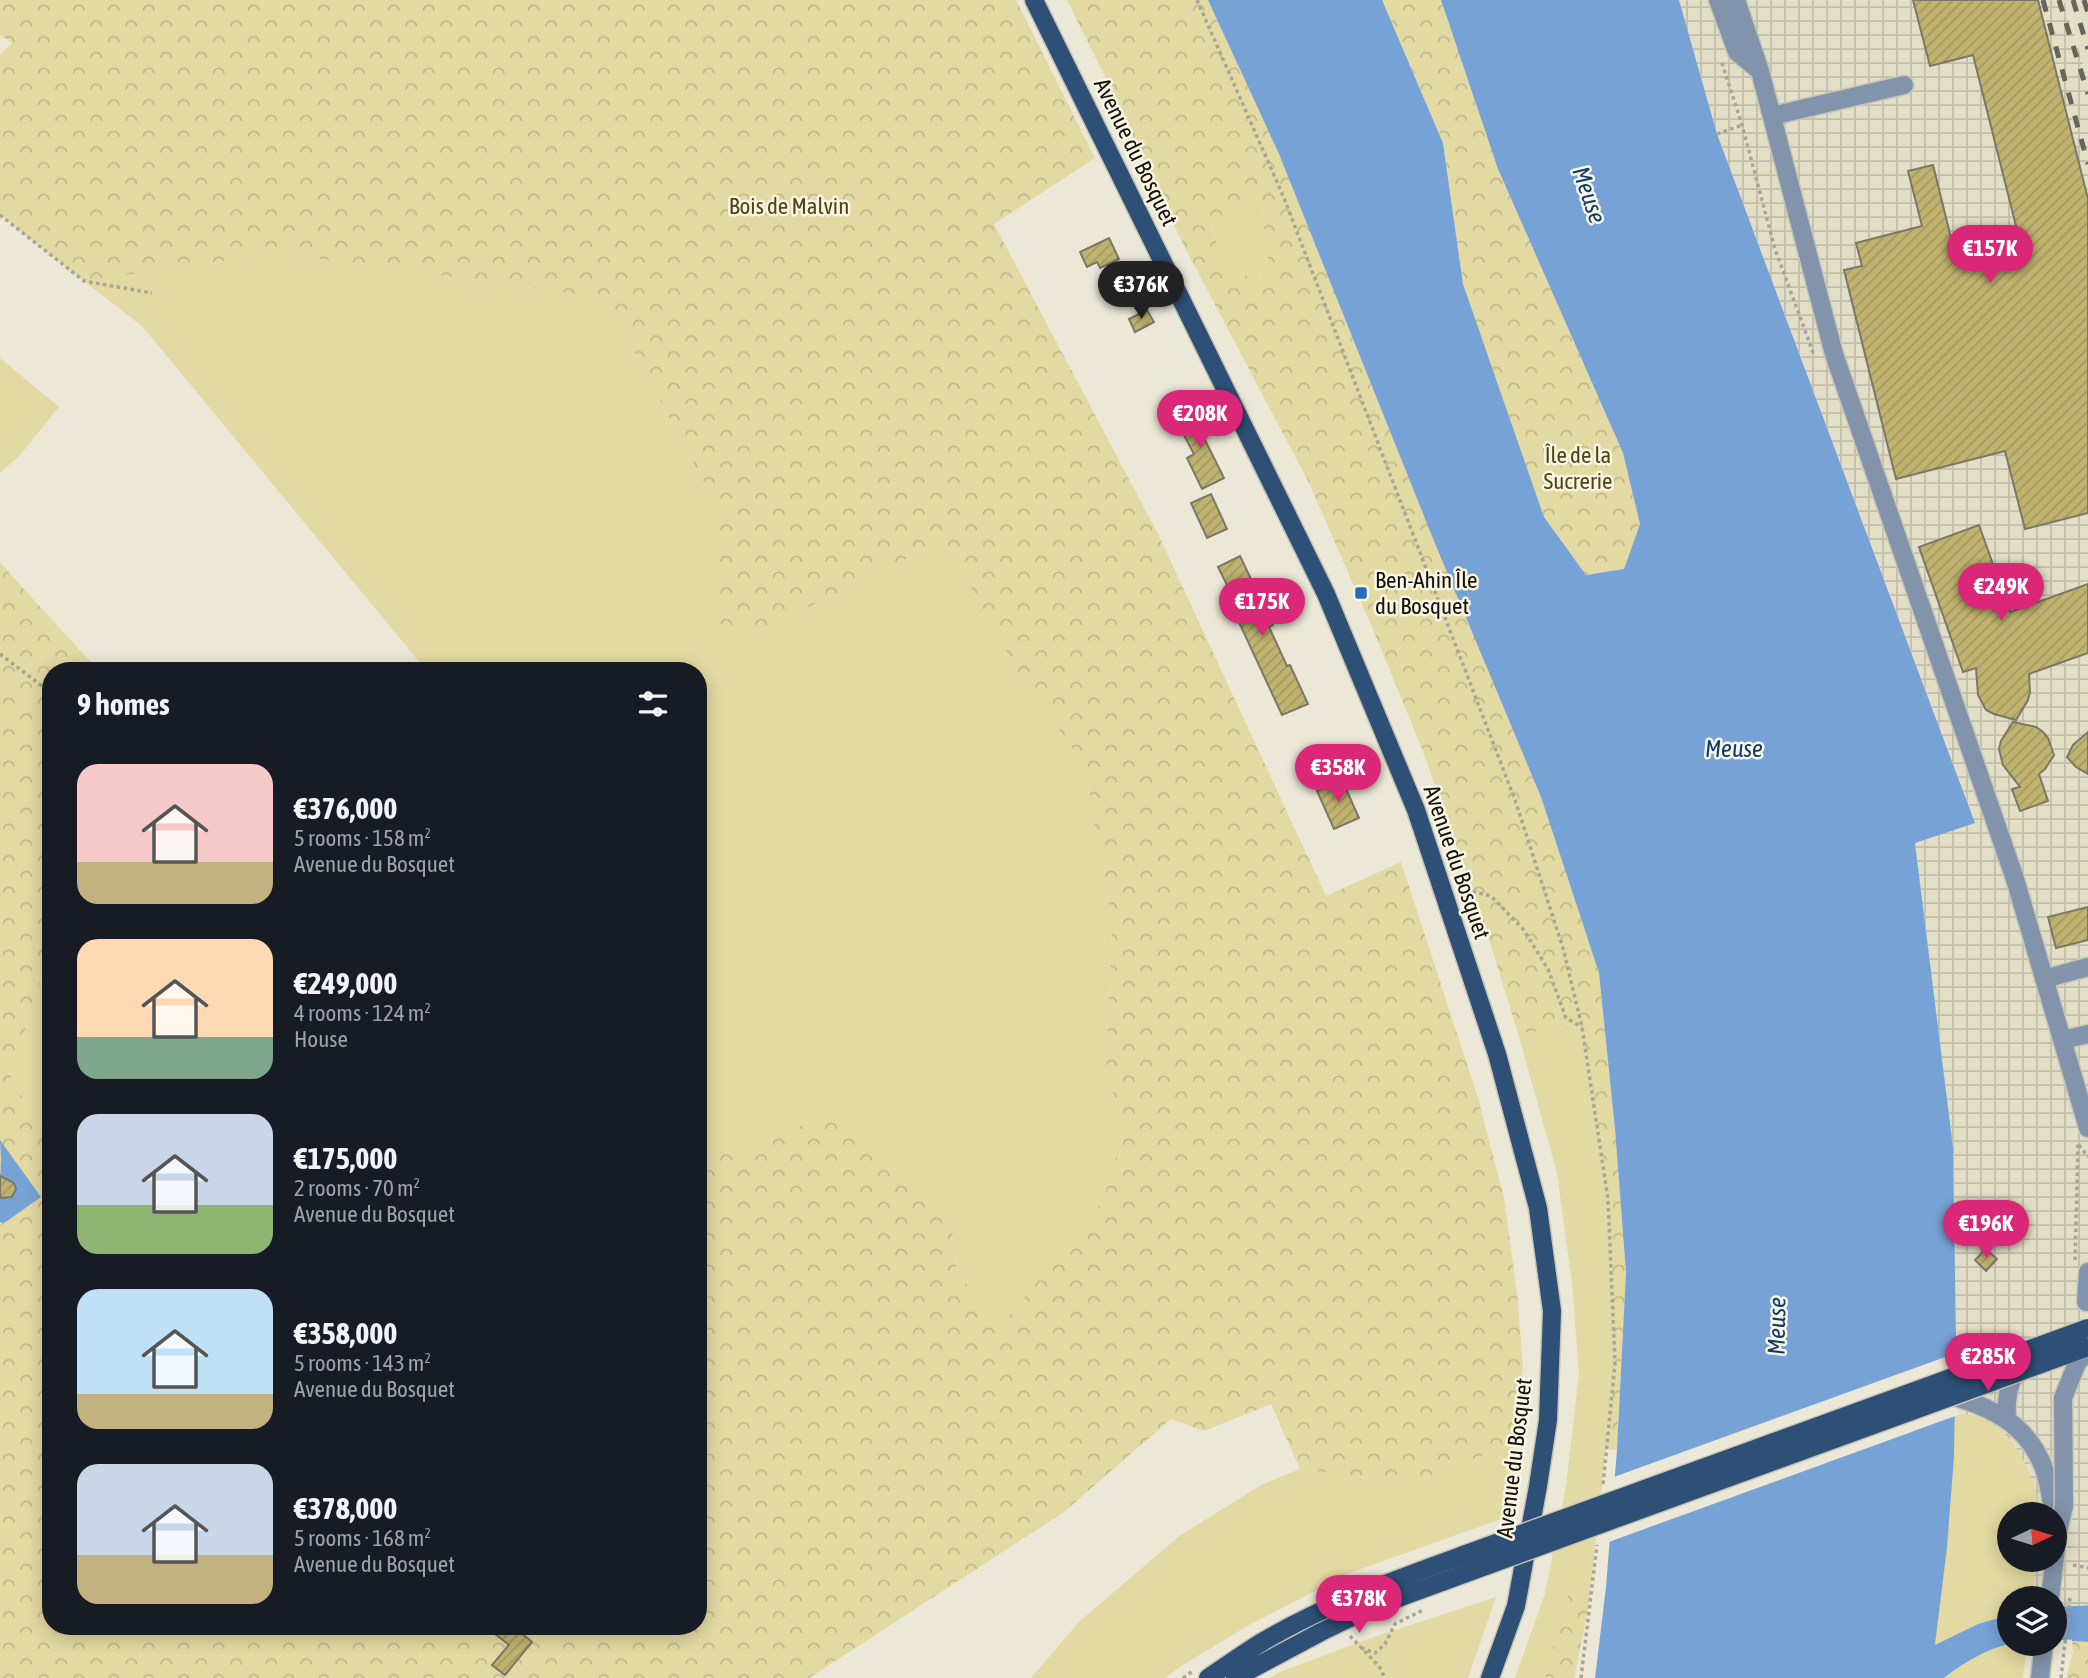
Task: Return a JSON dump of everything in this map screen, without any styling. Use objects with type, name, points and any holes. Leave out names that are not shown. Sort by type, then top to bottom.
[{"type":"main road","name":"Avenue du Bosquet","points":[[1034,0],[1326,594],[1416,810],[1497,1054],[1538,1208],[1552,1311],[1548,1420],[1538,1486],[1516,1606],[1490,1678]]},
{"type":"main road","points":[[1235,1678],[1301,1642],[1469,1562],[2088,1328]]},
{"type":"main road","points":[[1208,1678],[1262,1642],[1365,1591],[1469,1562],[2088,1348]]},
{"type":"street","points":[[1718,0],[1737,52],[1760,71]]},
{"type":"street","points":[[1736,0],[1760,71],[1834,354],[2010,866],[2088,1128]]},
{"type":"street","points":[[1772,116],[1903,85]]},
{"type":"street","points":[[2044,979],[2088,967]]},
{"type":"street","points":[[2062,1040],[2088,1034]]},
{"type":"street","points":[[2087,1302],[2088,1272]]},
{"type":"street","points":[[2064,1502],[2063,1398],[2077,1363],[2088,1348]]},
{"type":"street","points":[[2007,1418],[2008,1388],[2025,1350]]},
{"type":"street","points":[[1952,1396],[2007,1418],[2021,1432],[2043,1466],[2052,1502]]},
{"type":"street","points":[[2040,1678],[2043,1656]]},
{"type":"path","points":[[1197,0],[1284,198],[1515,800],[1563,948],[1582,1027],[1608,1199],[1615,1363],[1603,1488]]},
{"type":"path","points":[[1717,134],[1742,125]]},
{"type":"path","points":[[0,215],[84,281],[152,293]]},
{"type":"path","points":[[0,654],[42,686]]},
{"type":"path","points":[[1440,883],[1490,896],[1515,920],[1548,969],[1566,1018],[1582,1027]]},
{"type":"path","points":[[2079,1145],[2088,1157]]},
{"type":"path","points":[[1581,1678],[1598,1534]]},
{"type":"path","points":[[2074,1565],[2088,1568]]},
{"type":"path","points":[[2061,1678],[2070,1595]]},
{"type":"path","points":[[1347,1632],[1379,1666],[1385,1678]]},
{"type":"shaded area","points":[[1679,0],[2064,0],[2088,79],[2088,1606],[2067,1607],[2067,1586],[1997,1586],[1997,1619],[1935,1646],[1954,1457],[1956,1339],[1953,1147],[1915,842],[1975,822],[1717,134]]},
{"type":"shaded area","points":[[2064,0],[2088,0],[2088,79],[2072,23]]},
{"type":"green space","name":"Bois de Malvin","points":[[0,0],[1016,0],[1095,158],[994,224],[1159,536],[1326,896],[1401,862],[1478,1098],[1504,1198],[1517,1293],[1523,1366],[1514,1442],[1413,1484],[1300,1469],[1271,1404],[1204,1431],[1171,1419],[1064,1512],[809,1678],[0,1678],[0,563],[91,662],[42,662],[42,976],[10,1080],[42,1123],[42,1635],[707,1635],[707,1161],[833,1114],[950,1211],[957,1271],[999,1329],[1103,1201],[1125,1127],[1106,1072],[1112,925],[1085,767],[1015,667],[945,540],[750,636],[718,623],[718,508],[605,298],[278,253],[84,281],[0,215],[0,55],[12,43],[0,35]]},
{"type":"green space","points":[[1067,0],[1208,0],[1279,154],[1541,797],[1599,973],[1626,1272],[1617,1450],[1606,1449],[1615,1363],[1608,1199],[1582,1027],[1518,1033],[1481,914],[1422,749],[1375,634],[1309,483],[1183,244]],"holes":[[[1252,204],[1273,246],[1259,278],[1230,273],[1210,226]]]},
{"type":"green space","name":"Île de la Sucrerie","points":[[1382,0],[1441,0],[1498,169],[1623,453],[1640,524],[1624,569],[1586,575],[1544,517],[1463,284],[1443,142]]},
{"type":"green space","points":[[1253,204],[1273,247],[1259,278],[1230,274],[1210,225]]},
{"type":"green space","points":[[278,253],[605,298],[718,508],[718,623],[750,636],[945,540],[1015,667],[1085,767],[1112,925],[1106,1072],[1125,1127],[1103,1202],[999,1330],[957,1271],[950,1211],[833,1115],[707,1161],[707,662],[419,662],[143,327],[84,281]]},
{"type":"green space","points":[[0,358],[59,407],[20,455],[0,473]]},
{"type":"green space","points":[[42,976],[42,1123],[10,1080]]},
{"type":"green space","points":[[1582,1027],[1608,1199],[1615,1363],[1589,1604],[1568,1595],[1545,1678],[1515,1678],[1545,1594],[1566,1486],[1579,1374],[1572,1283],[1557,1173],[1518,1033]]},
{"type":"green space","points":[[1963,1414],[1980,1417],[1994,1425],[2007,1436],[2026,1465],[2038,1502],[1997,1502],[1997,1572],[2035,1572],[2034,1586],[1997,1586],[1997,1618],[1978,1624],[1935,1646],[1950,1503],[1955,1416]]},
{"type":"green space","points":[[1514,1442],[1504,1518],[1352,1572],[1249,1625],[1165,1678],[1031,1678],[1079,1622],[1178,1537],[1261,1485],[1300,1469],[1413,1484]]},
{"type":"green space","points":[[1568,1595],[1589,1604],[1574,1678],[1545,1678]]},
{"type":"green space","points":[[1496,1597],[1468,1678],[1270,1678],[1368,1639]]},
{"type":"green space","points":[[2072,1641],[2088,1642],[2088,1678],[2066,1678],[2073,1652]]},
{"type":"green space","points":[[1997,1648],[1997,1656],[2026,1656],[2023,1678],[1944,1678],[1977,1656]]},
{"type":"water","name":"Meuse","points":[[1208,0],[1382,0],[1443,143],[1463,284],[1544,517],[1586,575],[1624,569],[1640,524],[1623,453],[1498,169],[1441,0],[1679,0],[1717,134],[1975,823],[1915,843],[1953,1147],[1956,1339],[1954,1457],[1935,1645],[1978,1624],[1997,1618],[1997,1648],[1977,1656],[1944,1678],[1595,1678],[1606,1587],[1617,1450],[1626,1272],[1599,973],[1541,797],[1434,541],[1279,154]]},
{"type":"water","points":[[0,1140],[41,1197],[0,1226],[3,1223],[0,1222],[0,1194],[14,1183],[8,1180],[0,1184]]},
{"type":"water","points":[[2074,1606],[2088,1606],[2088,1642],[2072,1641]]},
{"type":"pier","points":[[1959,1352],[1958,1415],[1606,1543],[1611,1478]]},
{"type":"building","points":[[1913,0],[2038,0],[2088,199],[2088,513],[2025,529],[2005,451],[1896,479],[1844,270],[1862,266],[1856,243],[1922,226],[1908,171],[1933,165],[1952,242],[2016,226],[1973,55],[1930,66]]},
{"type":"building","points":[[1109,238],[1119,259],[1100,268],[1097,262],[1087,267],[1080,252]]},
{"type":"building","points":[[1147,310],[1154,322],[1135,332],[1129,319]]},
{"type":"building","points":[[1196,406],[1205,428],[1200,430],[1224,478],[1202,489],[1187,458],[1194,454],[1181,430],[1185,428],[1179,416]]},
{"type":"building","points":[[1211,494],[1227,529],[1207,538],[1191,503]]},
{"type":"building","points":[[1979,525],[2010,612],[2088,584],[2088,653],[2029,674],[2028,700],[2016,720],[1986,710],[1978,695],[1976,668],[1963,672],[1919,547]]},
{"type":"building","points":[[1240,556],[1273,625],[1269,627],[1308,704],[1282,715],[1237,618],[1242,615],[1218,567]]},
{"type":"building","points":[[2013,722],[2036,727],[2043,732],[2054,755],[2039,774],[2048,801],[2020,811],[2012,789],[2020,787],[2003,765],[1999,749]]},
{"type":"building","points":[[2088,732],[2088,774],[2076,767],[2067,757],[2073,745]]},
{"type":"building","points":[[1342,780],[1359,818],[1334,829],[1317,791]]},
{"type":"building","points":[[2088,907],[2088,940],[2056,948],[2048,917]]},
{"type":"building","points":[[0,1176],[14,1183],[16,1189],[12,1197],[0,1198]]},
{"type":"building","points":[[1986,1249],[1997,1259],[1986,1271],[1975,1260]]},
{"type":"building","points":[[496,1635],[524,1635],[532,1642],[505,1675],[492,1665],[509,1645]]},
{"type":"waterway","points":[[2067,1623],[2088,1622]]},
{"type":"railway","points":[[2043,0],[2088,164]]},
{"type":"railway","points":[[2059,0],[2088,94]]},
{"type":"railway","points":[[2073,0],[2088,49]]},
{"type":"railway","points":[[2084,0],[2088,13]]},
{"type":"place","name":"Ben-Ahin Île du Bosquet","points":[[1361,593]]}]
